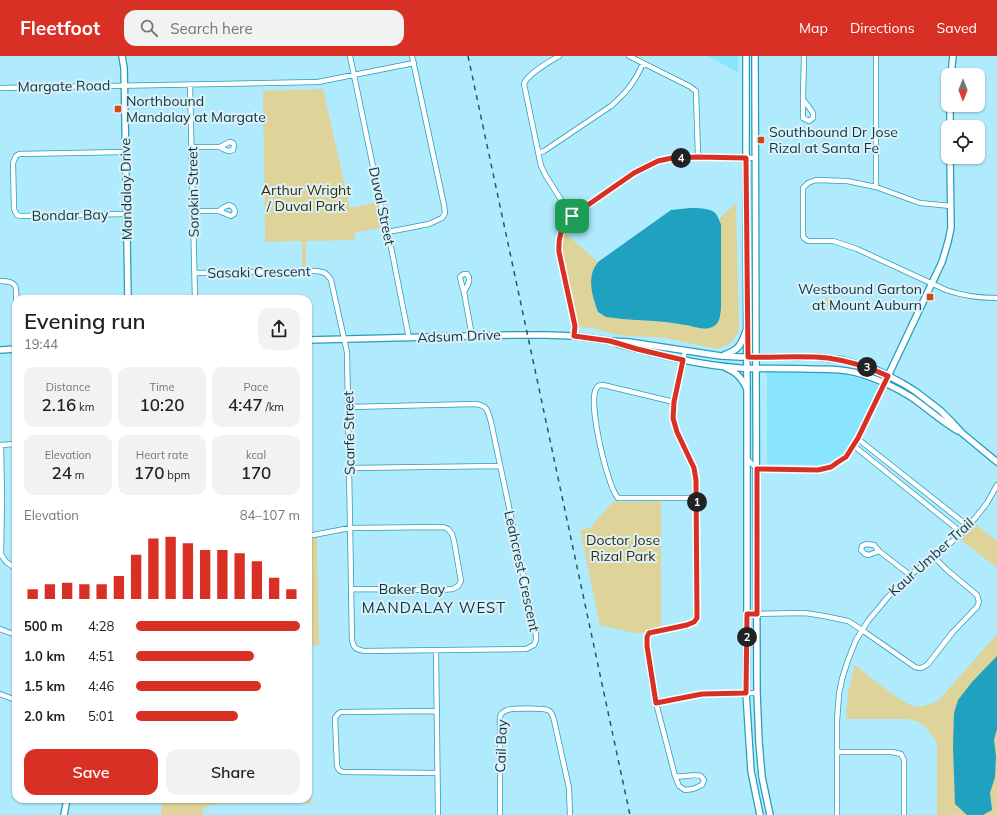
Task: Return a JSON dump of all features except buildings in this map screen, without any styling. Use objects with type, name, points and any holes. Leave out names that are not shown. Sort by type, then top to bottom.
[{"type":"street","name":"Mandalay Drive","points":[[122,56],[124,68],[128,295]]},
{"type":"street","name":"Duval Street","points":[[350,56],[409,338]]},
{"type":"street","points":[[388,232],[429,224],[442,218],[445,213],[412,56]]},
{"type":"street","points":[[558,56],[551,58],[529,76],[525,80],[524,84],[541,166],[572,216]]},
{"type":"street","points":[[628,56],[689,86],[696,91],[698,157]]},
{"type":"street","points":[[746,56],[748,357],[746,693],[751,771],[759,814]]},
{"type":"street","points":[[755,56],[757,694],[762,777],[770,815]]},
{"type":"street","points":[[803,99],[804,56]]},
{"type":"street","points":[[876,56],[876,187]]},
{"type":"street","points":[[952,68],[953,56]]},
{"type":"street","name":"Margate Road","points":[[0,88],[318,82],[414,63]]},
{"type":"street","points":[[538,153],[544,151],[605,110],[620,98],[629,89],[643,63]]},
{"type":"street","name":"Sorokin Street","points":[[190,85],[195,295]]},
{"type":"street","points":[[192,147],[220,147]]},
{"type":"street","name":"Bondar Bay","points":[[125,152],[19,154],[16,156],[13,163],[14,208],[17,215],[126,214]]},
{"type":"street","points":[[574,336],[575,326],[558,242],[565,223],[572,216],[634,173],[658,161],[672,158],[698,157],[756,158]]},
{"type":"street","points":[[747,459],[757,469],[818,470],[831,467],[846,457],[854,446],[942,262],[951,228],[950,164]]},
{"type":"street","points":[[951,206],[920,203],[876,187],[847,181],[816,180],[808,183],[803,188],[802,236],[808,241],[833,241],[857,249],[946,290],[972,297],[997,298]]},
{"type":"street","points":[[193,210],[219,211]]},
{"type":"street","name":"Sasaki Crescent","points":[[195,273],[322,272],[328,275],[331,280],[344,339]]},
{"type":"street","points":[[0,281],[11,281],[16,287],[16,295]]},
{"type":"street","points":[[464,292],[472,336]]},
{"type":"street","points":[[722,356],[738,348],[747,328]]},
{"type":"street","name":"Adsum Drive","points":[[312,340],[527,334],[574,336],[629,342],[722,356],[808,357],[843,360],[876,370],[902,383],[929,402],[962,433]]},
{"type":"street","name":"Scarfe Street","points":[[344,339],[347,352],[349,407],[350,528]]},
{"type":"street","name":"Adsum Drive","points":[[610,341],[683,360],[716,366],[836,369],[867,376],[911,397],[949,426],[962,433]]},
{"type":"street","points":[[0,350],[12,349]]},
{"type":"street","points":[[675,776],[681,778],[697,774],[704,780],[702,785],[693,789],[685,790],[679,786],[675,776],[656,703],[647,646],[647,637],[649,633],[687,625],[694,622],[697,618],[696,480],[694,468],[673,418],[674,402],[685,350]]},
{"type":"street","points":[[722,366],[739,375],[748,391]]},
{"type":"street","points":[[674,402],[600,385],[594,396],[594,406],[603,458],[612,488],[618,498],[696,498]]},
{"type":"street","name":"Leahcrest Crescent","points":[[349,407],[475,404],[482,405],[486,409],[500,466],[535,628],[536,640],[534,645],[526,649],[364,652],[357,650],[353,646],[352,640],[350,528]]},
{"type":"street","points":[[962,433],[997,462]]},
{"type":"street","points":[[858,438],[968,526]]},
{"type":"street","points":[[12,444],[0,445],[2,500],[1,554],[5,562],[12,566]]},
{"type":"street","points":[[854,446],[962,533]]},
{"type":"street","points":[[350,468],[500,466]]},
{"type":"street","name":"Kaur Umber Trail","points":[[837,815],[837,712],[842,679],[856,640],[887,598],[910,575],[962,533],[987,502],[997,485]]},
{"type":"street","name":"Baker Bay","points":[[350,528],[443,527],[448,529],[452,534],[454,541],[461,581],[458,586],[448,590],[352,589]]},
{"type":"street","points":[[312,535],[350,528]]},
{"type":"street","points":[[879,551],[910,575]]},
{"type":"street","points":[[747,614],[805,613],[848,621],[915,667],[924,668],[952,633],[974,610],[979,602],[977,595],[934,557]]},
{"type":"street","points":[[0,629],[12,634]]},
{"type":"street","points":[[436,650],[438,815]]},
{"type":"street","points":[[0,694],[12,698]]},
{"type":"street","points":[[656,703],[702,694],[757,694]]},
{"type":"street","name":"Cail Bay","points":[[500,815],[501,714],[505,711],[511,710],[542,709],[548,710],[552,714],[554,720],[569,788],[570,815]]},
{"type":"street","points":[[436,711],[341,712],[335,718],[337,766],[339,770],[343,772],[437,773]]},
{"type":"street","points":[[838,752],[892,752],[901,754],[904,760],[904,815]]},
{"type":"street","points":[[64,815],[66,803]]},
{"type":"shaded area","points":[[707,56],[738,56],[738,72]]},
{"type":"shaded area","points":[[702,208],[714,212],[721,224],[721,309],[717,324],[709,328],[702,328],[668,322],[606,317],[598,312],[591,279],[592,272],[598,262],[671,210]]},
{"type":"shaded area","points":[[767,372],[814,372],[842,374],[862,379],[880,386],[855,436],[843,455],[831,463],[816,465],[767,464]]},
{"type":"shaded area","points":[[997,656],[997,729],[994,740],[996,756],[995,777],[990,793],[992,810],[983,815],[967,815],[955,804],[953,745],[954,713],[958,700],[972,682]]},
{"type":"green space","name":"Arthur Wright / Duval Park","points":[[323,89],[350,208],[378,202],[383,227],[354,233],[355,240],[306,241],[306,267],[302,267],[302,241],[265,242],[263,91]]},
{"type":"green space","points":[[737,202],[739,331],[731,343],[718,349],[665,338],[619,335],[592,328],[579,327],[563,256],[562,243],[564,232],[598,262],[592,274],[594,302],[598,313],[606,317],[675,323],[704,329],[721,309],[721,224],[719,219]]},
{"type":"green space","points":[[826,298],[834,300],[832,308],[829,310],[825,310],[821,303]]},
{"type":"green space","name":"Doctor Jose Rizal Park","points":[[616,500],[621,502],[661,501],[661,627],[651,629],[646,632],[634,633],[600,625],[580,530],[590,528]]},
{"type":"green space","points":[[975,524],[997,541],[997,568],[961,540]]},
{"type":"green space","points":[[317,538],[319,645],[312,646],[312,539]]},
{"type":"green space","points":[[997,634],[997,815],[937,815],[937,743],[926,727],[919,722],[908,719],[846,719],[848,693],[855,665],[904,702],[912,706],[921,707],[939,700]]},
{"type":"green space","points":[[162,803],[260,803],[217,804],[203,809],[203,815],[161,815]]},
{"type":"railway","points":[[468,56],[630,815]]},
{"type":"place","name":"Northbound Mandalay at Margate","points":[[118,109]]},
{"type":"place","name":"Southbound Dr Jose Rizal at Santa Fe","points":[[761,140]]},
{"type":"place","name":"Westbound Garton at Mount Auburn","points":[[930,297]]},
{"type":"district","name":"MANDALAY WEST","points":[[434,607]]},
{"type":"route","points":[[698,157],[746,158],[748,357],[808,357],[843,360],[876,370],[888,376],[854,446],[846,457],[831,467],[818,470],[757,469],[757,614],[747,614],[746,693],[702,694],[656,703],[652,684],[647,637],[649,633],[687,625],[694,622],[697,618],[696,480],[694,468],[677,432],[673,418],[674,402],[683,360],[610,341],[574,336],[575,326],[558,242],[565,223],[572,216],[634,173],[658,161],[672,158],[698,157]]}]
